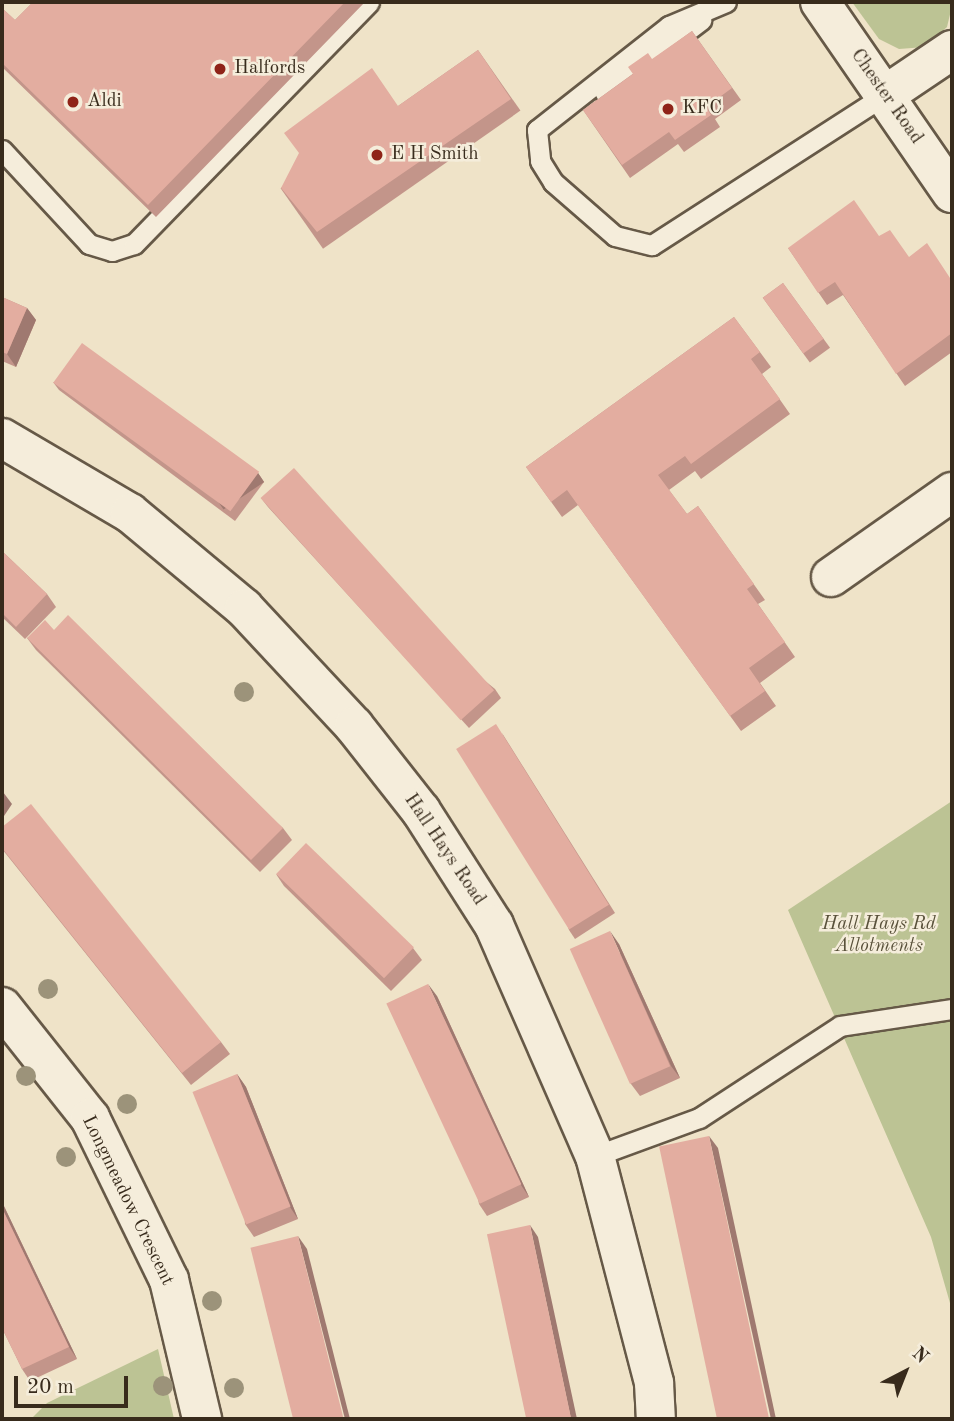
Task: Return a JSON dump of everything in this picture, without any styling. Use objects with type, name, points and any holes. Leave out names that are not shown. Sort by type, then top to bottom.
[{"type":"street","name":"Chester Road","points":[[820,2],[952,193]]},
{"type":"street","points":[[885,95],[952,50]]},
{"type":"street","name":"Hall Hays Road","points":[[2,438],[140,522],[244,608],[354,726],[421,811],[494,925],[595,1156],[654,1383],[656,1419]]},
{"type":"street","points":[[831,577],[952,492]]},
{"type":"street","name":"Longmeadow Crescent","points":[[2,1007],[90,1118],[169,1280],[202,1419]]},
{"type":"lane","points":[[2,150],[89,244],[111,251],[134,244],[369,2]]},
{"type":"lane","points":[[723,4],[669,26],[537,130],[540,161],[579,210],[615,236],[652,245],[885,95]]},
{"type":"lane","points":[[595,1156],[699,1118],[840,1026],[952,1009]]},
{"type":"green space","points":[[852,2],[950,2],[952,6],[947,27],[925,47],[899,49],[879,39]]},
{"type":"green space","name":"Hall Hays Rd Allotments","points":[[952,801],[952,1310],[931,1237],[788,910]]},
{"type":"green space","points":[[158,1349],[174,1419],[31,1419],[47,1403]]},
{"type":"building","name":"Halfords","points":[[33,2],[345,2],[148,205],[2,63],[2,8],[15,20]]},
{"type":"building","name":"KFC","points":[[692,31],[732,88],[706,107],[711,115],[675,140],[669,132],[622,165],[583,110],[633,74],[628,67],[648,53],[652,59]]},
{"type":"building","name":"E H Smith","points":[[478,50],[511,99],[317,232],[281,188],[299,153],[284,133],[372,68],[398,106]]},
{"type":"building","points":[[854,200],[879,236],[890,230],[909,257],[927,243],[952,281],[952,333],[896,374],[835,282],[818,293],[788,248]]},
{"type":"building","points":[[783,283],[824,339],[803,354],[763,298]]},
{"type":"building","points":[[2,297],[27,308],[7,354],[2,352]]},
{"type":"building","points":[[734,317],[760,352],[751,359],[780,399],[691,464],[685,456],[658,475],[687,514],[698,506],[754,584],[747,589],[785,642],[749,668],[765,691],[730,716],[567,490],[551,502],[526,467]]},
{"type":"building","points":[[82,343],[259,472],[230,511],[53,383]]},
{"type":"building","points":[[294,468],[494,690],[461,720],[261,498]]},
{"type":"building","points":[[2,551],[47,594],[16,627],[2,613]]},
{"type":"building","points":[[68,615],[283,828],[251,860],[27,638],[45,620],[54,630]]},
{"type":"building","points":[[496,724],[609,905],[569,930],[456,749]]},
{"type":"building","points":[[31,804],[221,1042],[182,1073],[2,848],[2,827]]},
{"type":"building","points":[[306,843],[414,947],[384,978],[276,874]]},
{"type":"building","points":[[610,931],[670,1066],[630,1084],[570,949]]},
{"type":"building","points":[[428,984],[521,1184],[480,1204],[386,1003]]},
{"type":"building","points":[[237,1074],[291,1207],[246,1225],[192,1092]]},
{"type":"building","points":[[709,1136],[769,1419],[717,1419],[659,1147]]},
{"type":"building","points":[[2,1208],[69,1347],[22,1369],[2,1328]]},
{"type":"building","points":[[530,1225],[571,1419],[526,1419],[487,1234]]},
{"type":"building","points":[[298,1236],[344,1419],[293,1419],[250,1248]]},
{"type":"place","name":"Halfords","points":[[220,69]]},
{"type":"place","name":"Aldi","points":[[73,102]]},
{"type":"place","name":"KFC","points":[[668,109]]},
{"type":"place","name":"E H Smith","points":[[377,155]]}]
